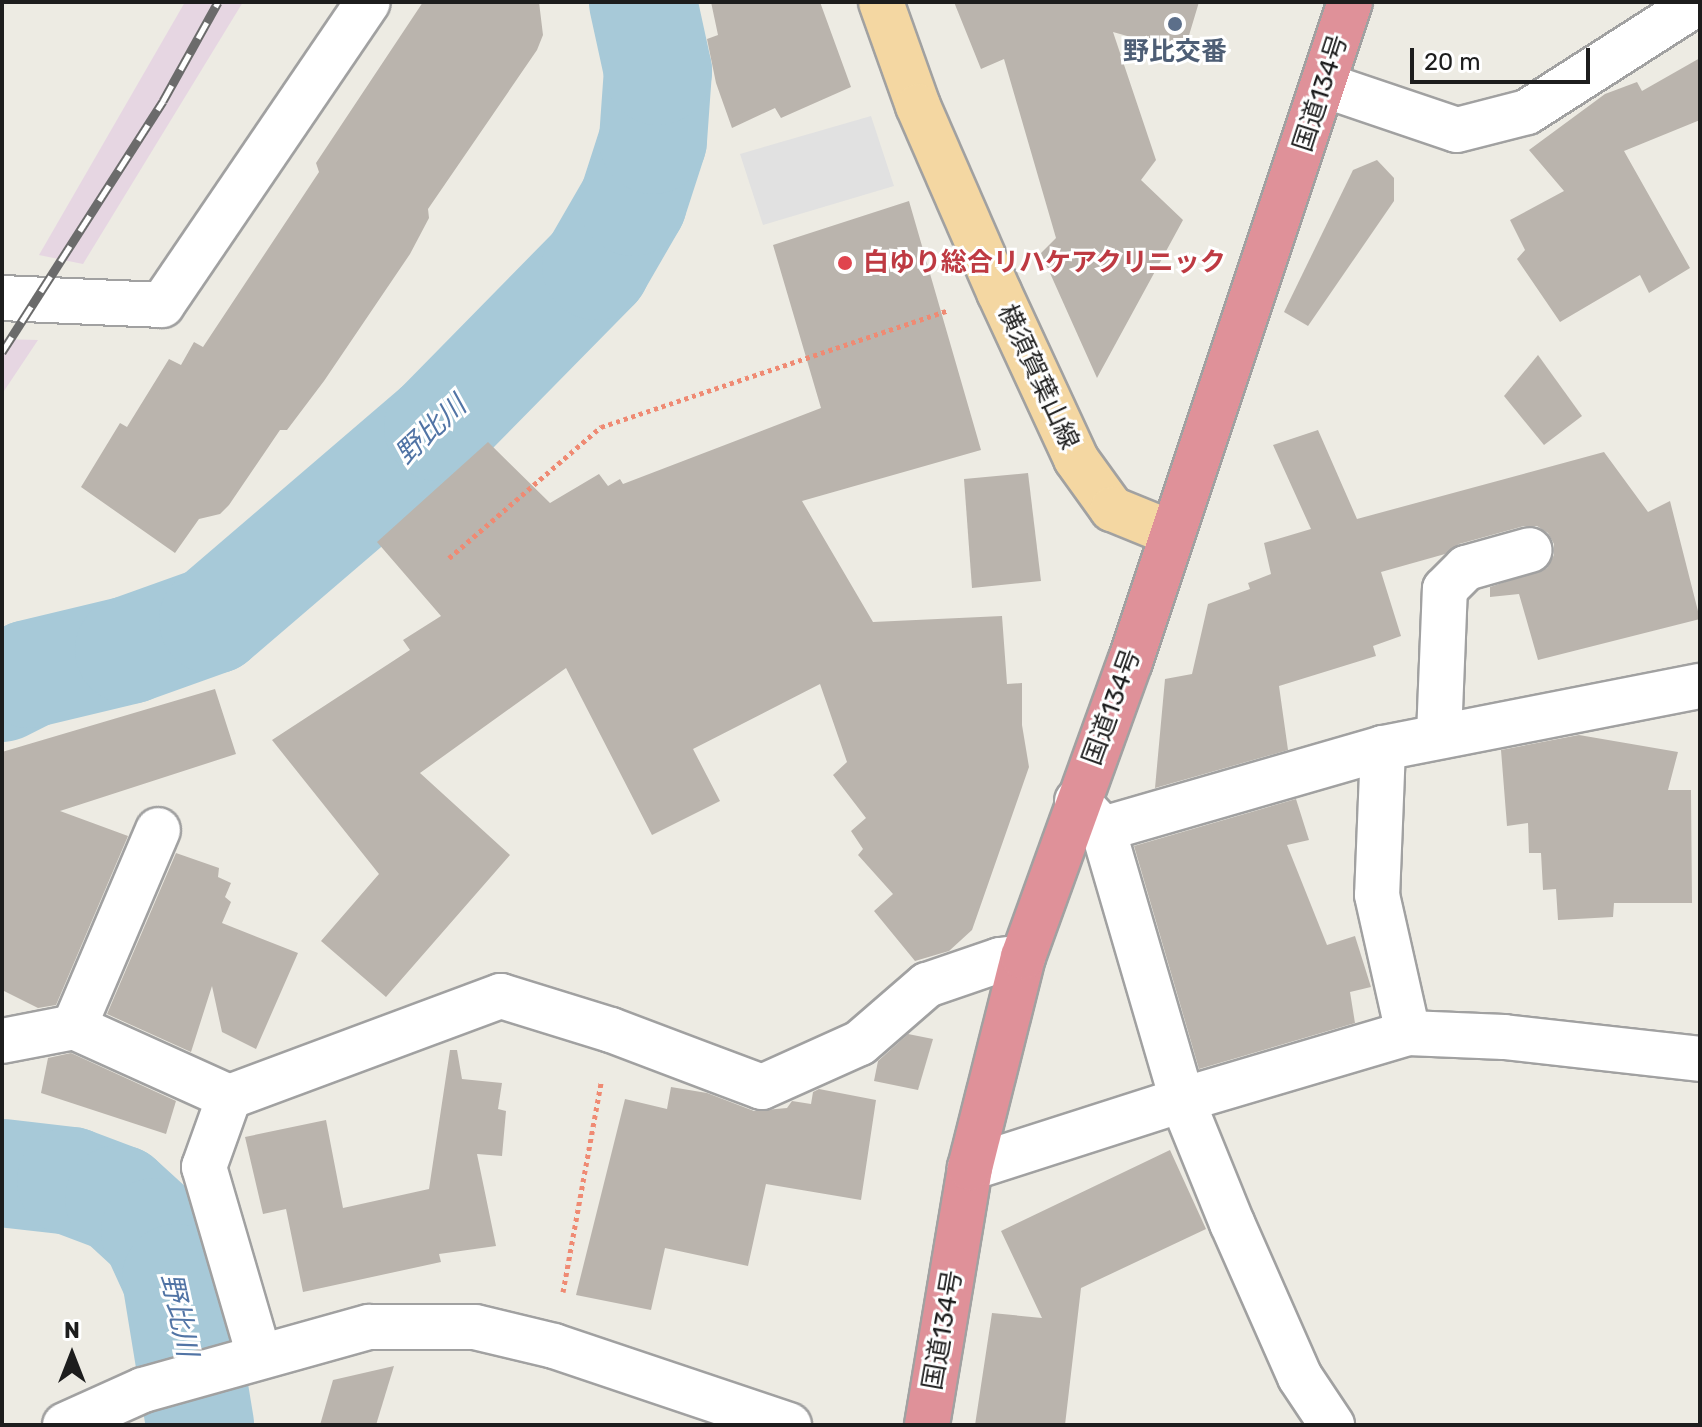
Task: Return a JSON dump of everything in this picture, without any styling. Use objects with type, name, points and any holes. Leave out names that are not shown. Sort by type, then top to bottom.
[{"type":"highway","name":"国道134号","points":[[927,1425],[970,1168],[1023,957],[1090,815],[1130,662],[1171,533],[1350,2]]},
{"type":"main road","name":"横須賀葉山線","points":[[881,2],[918,106],[1076,459],[1112,509],[1171,533]]},
{"type":"street","points":[[2,298],[162,305],[368,2]]},
{"type":"street","points":[[1324,85],[1457,130],[1527,112],[1699,2]]},
{"type":"street","points":[[1439,736],[1445,589],[1466,568],[1530,550]]},
{"type":"street","points":[[1332,1425],[1300,1377],[1182,1100],[1090,815],[1439,736],[1700,686]]},
{"type":"street","points":[[1383,748],[1377,895],[1408,1033]]},
{"type":"street","points":[[74,1027],[158,830]]},
{"type":"street","points":[[2,1041],[74,1027],[229,1097],[501,996],[611,1030],[762,1087],[860,1043],[927,985],[1000,960],[1023,957]]},
{"type":"street","points":[[970,1168],[1182,1100],[1408,1033],[1504,1037],[1700,1060]]},
{"type":"street","points":[[229,1097],[204,1167],[242,1360]]},
{"type":"street","points":[[65,1425],[143,1390],[369,1327],[475,1327],[554,1346],[789,1425]]},
{"type":"path","points":[[449,558],[601,427],[999,292]]},
{"type":"path","points":[[554,1346],[611,1030]]},
{"type":"shaded area","points":[[185,2],[243,2],[83,264],[39,255]]},
{"type":"shaded area","points":[[871,116],[894,186],[763,225],[740,154]]},
{"type":"shaded area","points":[[2,339],[38,340],[2,394]]},
{"type":"building","points":[[423,2],[539,2],[543,35],[537,50],[428,209],[429,218],[410,254],[324,381],[287,430],[280,430],[229,505],[220,514],[199,519],[175,553],[81,487],[120,423],[127,427],[169,359],[181,365],[194,342],[203,347],[319,172],[316,163]]},
{"type":"building","points":[[711,2],[820,2],[851,87],[781,118],[775,108],[732,128],[716,83],[707,39],[718,35]]},
{"type":"building","points":[[954,2],[1199,2],[1184,52],[1113,32],[1156,160],[1141,180],[1183,220],[1097,378],[1041,253],[1056,238],[1004,59],[981,69]]},
{"type":"building","points":[[1700,58],[1700,120],[1624,151],[1690,268],[1649,293],[1640,275],[1560,322],[1517,259],[1525,250],[1510,220],[1564,191],[1529,150],[1605,94],[1637,82],[1642,91]]},
{"type":"building","points":[[1377,160],[1394,178],[1394,201],[1308,326],[1284,312],[1353,170]]},
{"type":"building","points":[[909,201],[981,450],[802,501],[873,622],[1002,616],[1007,684],[1022,683],[1022,725],[1029,767],[972,930],[949,951],[915,961],[874,911],[893,894],[858,855],[863,849],[851,831],[866,818],[833,775],[847,762],[820,684],[693,749],[720,801],[652,835],[566,668],[420,773],[510,855],[386,997],[321,941],[379,874],[272,740],[410,650],[403,640],[441,616],[377,542],[488,442],[550,503],[599,474],[608,486],[620,479],[623,484],[821,408],[773,245]]},
{"type":"building","points":[[1538,355],[1582,416],[1544,445],[1504,396]]},
{"type":"building","points":[[1318,430],[1357,519],[1604,452],[1648,512],[1670,501],[1700,619],[1538,660],[1519,594],[1490,597],[1490,587],[1547,568],[1554,555],[1554,544],[1548,533],[1537,526],[1524,526],[1459,544],[1445,554],[1381,572],[1401,636],[1373,646],[1376,656],[1279,686],[1288,750],[1155,788],[1165,679],[1192,674],[1208,604],[1250,589],[1248,583],[1271,574],[1264,543],[1311,529],[1273,445]]},
{"type":"building","points":[[1028,473],[1041,581],[972,588],[964,479]]},
{"type":"building","points":[[215,689],[236,754],[60,811],[128,836],[56,1005],[38,1008],[2,990],[2,752]]},
{"type":"building","points":[[1579,735],[1678,752],[1668,790],[1691,790],[1692,903],[1614,903],[1613,917],[1558,920],[1556,889],[1543,890],[1541,853],[1529,853],[1528,823],[1507,826],[1501,750]]},
{"type":"building","points":[[1296,799],[1309,840],[1287,845],[1327,945],[1355,936],[1371,987],[1350,992],[1355,1023],[1199,1069],[1134,846]]},
{"type":"building","points":[[176,853],[219,868],[218,877],[231,883],[225,897],[231,902],[222,923],[298,953],[256,1049],[222,1032],[212,986],[191,1052],[107,1014]]},
{"type":"building","points":[[908,1034],[933,1039],[918,1090],[874,1081],[878,1061]]},
{"type":"building","points":[[450,1050],[457,1050],[462,1079],[502,1083],[498,1109],[506,1111],[502,1156],[477,1154],[496,1246],[439,1254],[441,1262],[303,1292],[286,1209],[263,1214],[245,1137],[326,1120],[343,1208],[429,1189]]},
{"type":"building","points":[[71,1053],[176,1101],[166,1134],[41,1093],[48,1058]]},
{"type":"building","points":[[671,1087],[707,1093],[754,1111],[787,1108],[792,1101],[811,1104],[813,1092],[819,1089],[876,1100],[861,1200],[766,1184],[748,1266],[665,1248],[651,1310],[576,1295],[625,1099],[667,1109]]},
{"type":"building","points":[[1170,1150],[1206,1229],[1081,1288],[1065,1425],[975,1425],[992,1313],[1042,1318],[1001,1231]]},
{"type":"building","points":[[394,1366],[376,1425],[320,1425],[333,1380]]},
{"type":"waterway","name":"野比川","points":[[2,688],[29,674],[129,650],[213,620],[438,427],[596,266],[633,202],[653,140],[658,71],[643,2]]},
{"type":"waterway","name":"野比川","points":[[2,1173],[71,1181],[119,1199],[155,1232],[176,1278],[200,1425]]},
{"type":"railway","points":[[2,352],[163,101],[218,2]]},
{"type":"place","name":"野比交番","points":[[1175,24]]},
{"type":"place","name":"白ゆり総合リハケアクリニック","points":[[845,263]]}]
